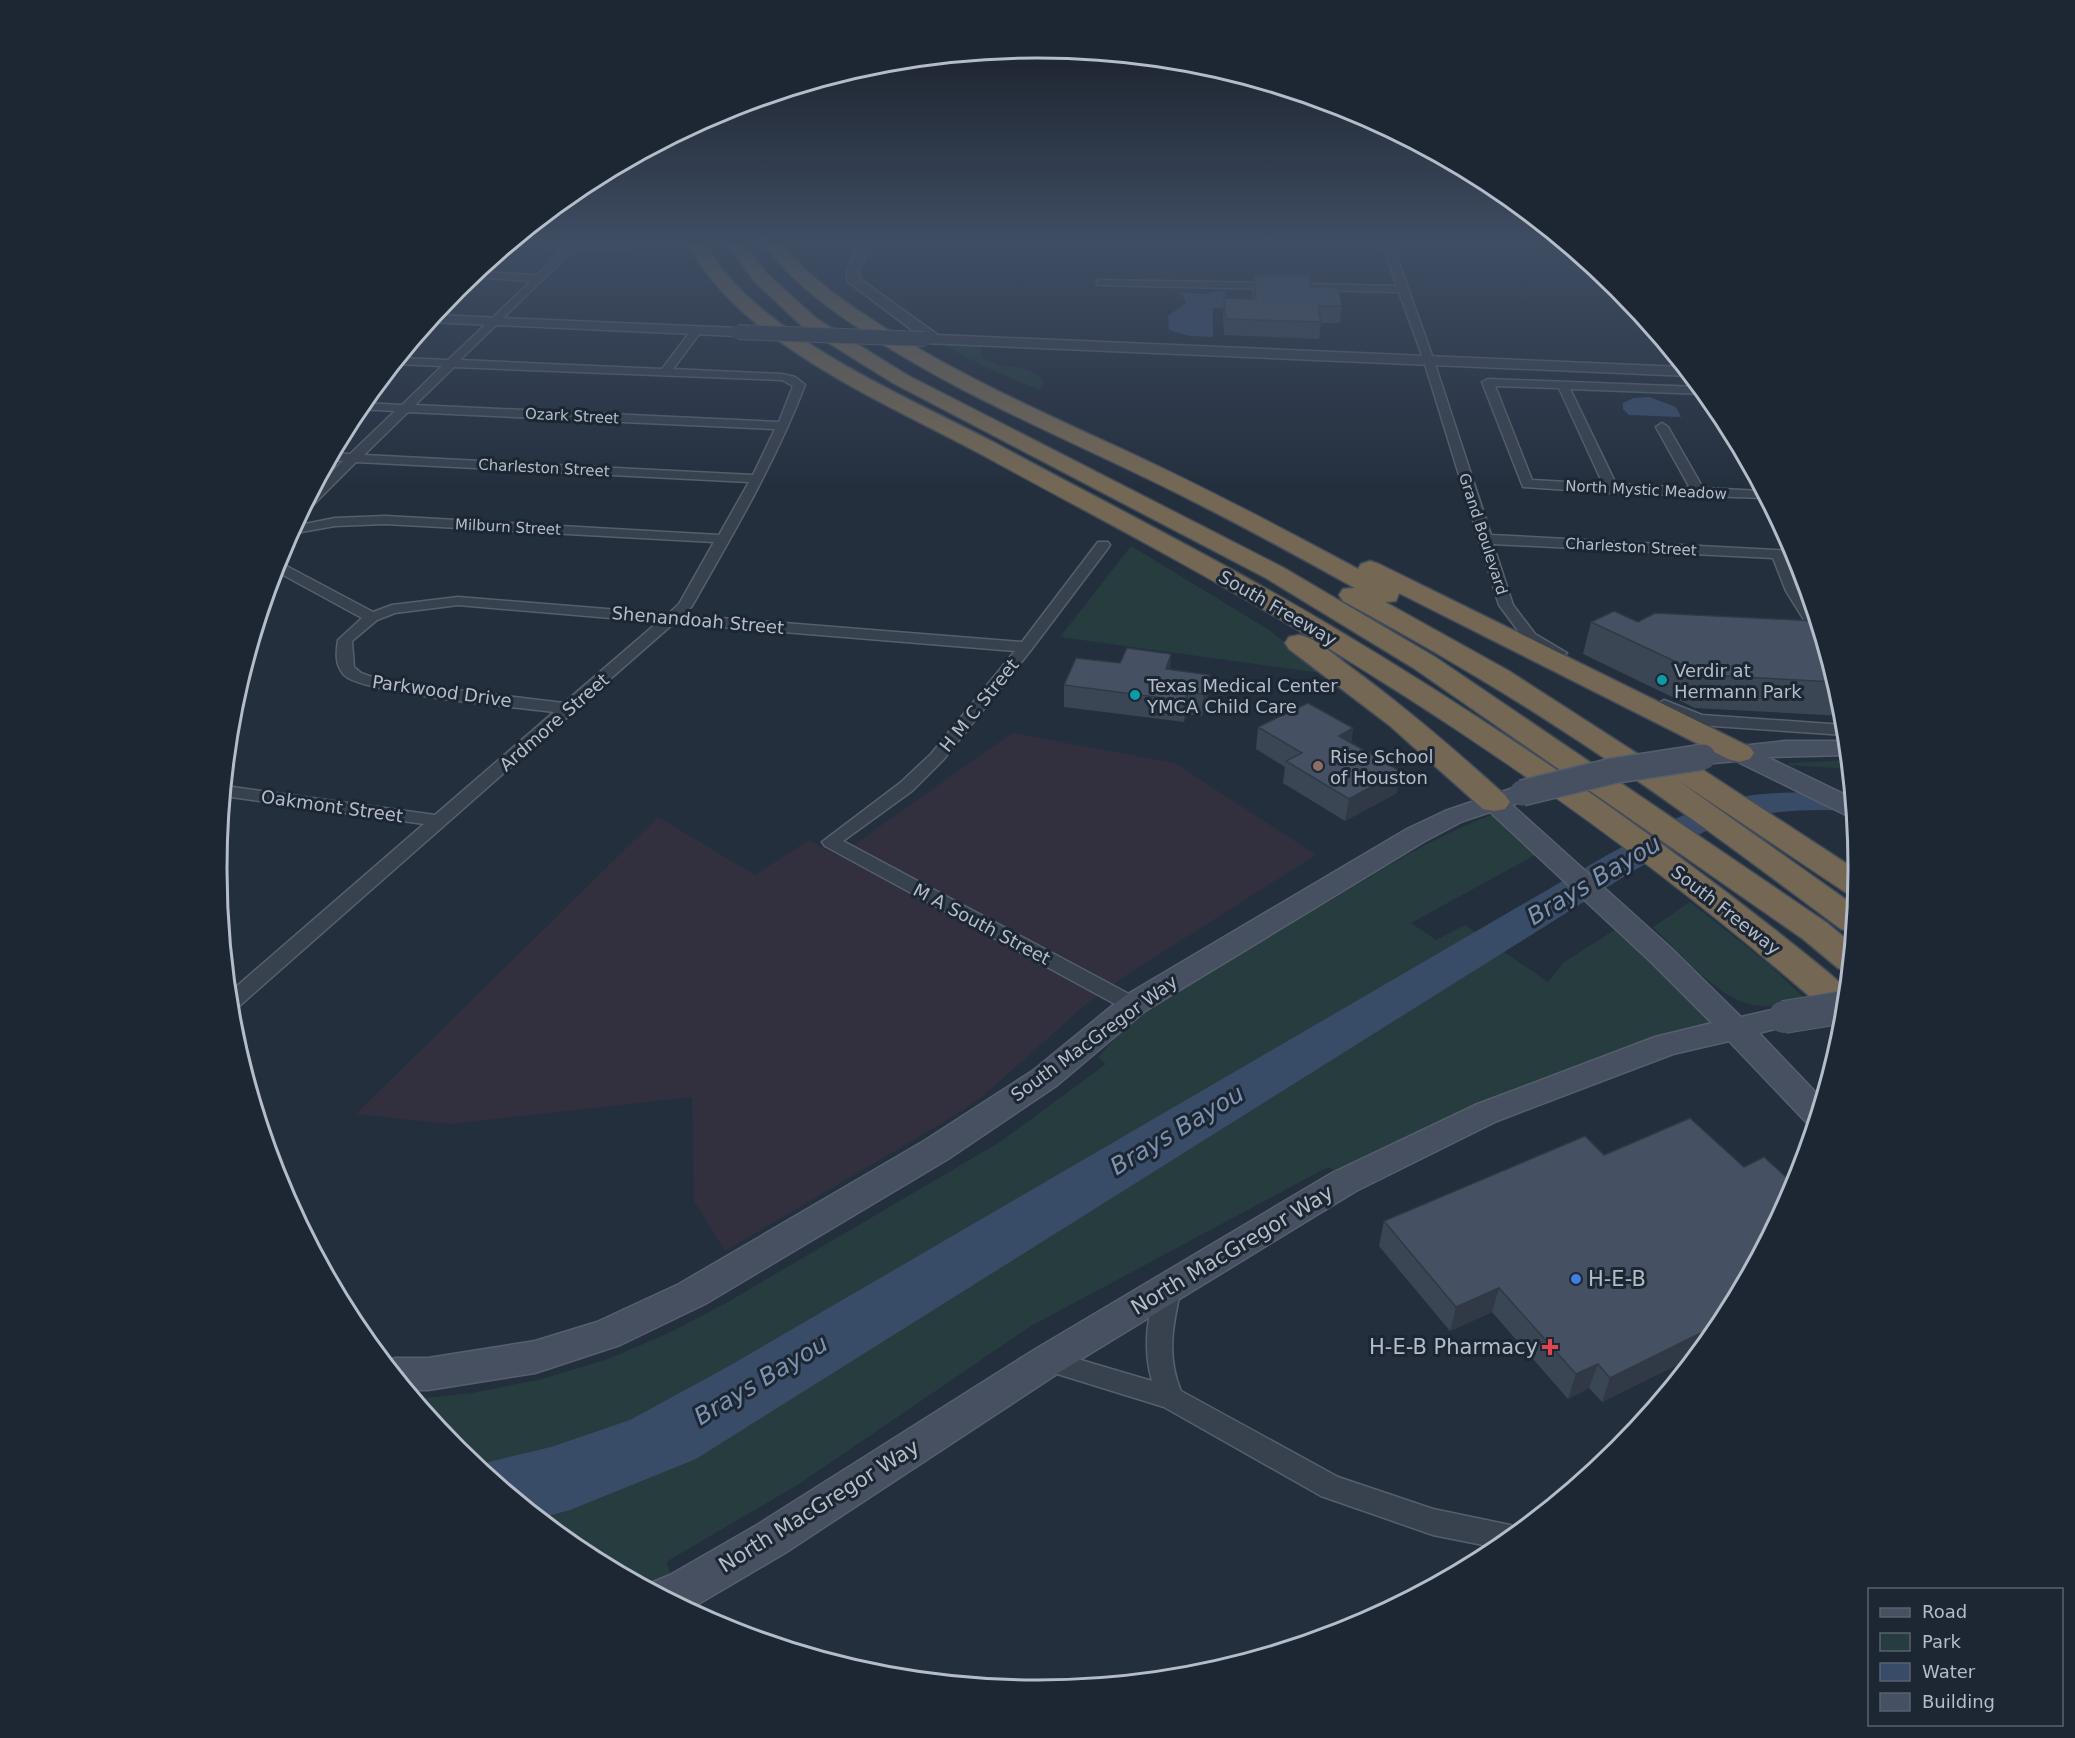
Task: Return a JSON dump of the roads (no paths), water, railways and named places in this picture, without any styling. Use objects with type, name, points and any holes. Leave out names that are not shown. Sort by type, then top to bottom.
[{"type":"highway","name":"South Freeway","points":[[769,324],[878,394],[967,438],[1258,595],[1372,663],[1524,794],[1708,894],[1806,972],[1837,1000]]},
{"type":"highway","points":[[812,324],[900,379],[1275,573],[1425,663],[1815,931],[1843,954]]},
{"type":"highway","points":[[830,324],[925,379],[1287,560],[1452,649],[1627,747],[1811,854],[1848,879]]},
{"type":"highway","points":[[865,324],[897,346],[979,390],[1257,524],[1427,616],[1627,747],[1846,916]]},
{"type":"highway","points":[[1031,474],[1260,616],[1353,680],[1420,735],[1494,802]]},
{"type":"highway","points":[[1257,524],[1305,536],[1739,753]]},
{"type":"highway","points":[[1806,972],[1835,1008]]},
{"type":"main road","points":[[1494,802],[1612,771],[1703,757],[1786,748],[1838,748]]},
{"type":"main road","points":[[1739,753],[1845,805]]},
{"type":"main road","points":[[1524,794],[1661,955],[1784,1077],[1812,1108]]},
{"type":"main road","name":"South MacGregor Way","points":[[404,1374],[428,1374],[536,1357],[607,1334],[692,1294],[936,1150],[1045,1078],[1133,1005],[1183,973],[1416,835],[1454,816],[1494,802]]},
{"type":"main road","name":"North MacGregor Way","points":[[674,1594],[771,1539],[1047,1361],[1344,1182],[1486,1113],[1666,1045],[1784,1017],[1835,1009]]},
{"type":"street","points":[[324,487],[492,324]]},
{"type":"street","points":[[548,324],[1677,372]]},
{"type":"street","points":[[910,324],[930,339]]},
{"type":"street","name":"Grand Boulevard","points":[[1416,324],[1506,605],[1521,628],[1541,645],[1680,713],[1699,720],[1835,729]]},
{"type":"street","points":[[406,361],[664,373],[698,330]]},
{"type":"street","points":[[1629,370],[1630,388]]},
{"type":"street","points":[[1629,370],[1645,388]]},
{"type":"street","name":"Ardmore Street","points":[[238,996],[570,709],[690,601],[757,479],[783,426],[798,387],[797,382],[782,377],[664,373]]},
{"type":"street","name":"North Mystic Meadow","points":[[1563,385],[1488,382],[1527,484],[1755,495]]},
{"type":"street","points":[[1612,489],[1563,385],[1691,390]]},
{"type":"street","name":"Ozark Street","points":[[373,407],[783,426]]},
{"type":"street","points":[[1662,427],[1699,492]]},
{"type":"street","name":"Charleston Street","points":[[340,457],[757,479]]},
{"type":"street","name":"Milburn Street","points":[[303,528],[335,522],[385,520],[724,539]]},
{"type":"street","name":"Charleston Street","points":[[1484,540],[1784,554]]},
{"type":"street","name":"H M C Street","points":[[831,842],[906,787],[937,757],[1026,647],[1103,545]]},
{"type":"street","points":[[1778,554],[1793,591],[1806,612]]},
{"type":"street","points":[[285,570],[372,617]]},
{"type":"street","name":"Shenandoah Street","points":[[372,617],[392,609],[458,601],[1026,647]]},
{"type":"street","name":"Parkwood Drive","points":[[372,617],[345,640],[343,659],[348,670],[361,679],[381,686],[570,709]]},
{"type":"street","name":"Oakmont Street","points":[[231,792],[439,821]]},
{"type":"street","name":"M A South Street","points":[[831,842],[1133,1005]]},
{"type":"street","points":[[1169,1288],[1157,1339],[1162,1379],[1171,1398]]},
{"type":"street","points":[[1047,1361],[1171,1398],[1330,1487],[1433,1522],[1498,1536]]},
{"type":"water","points":[[1169,324],[1213,324],[1213,337],[1190,336],[1169,330]]},
{"type":"water","points":[[1649,397],[1676,407],[1681,417],[1629,415],[1623,409],[1623,403],[1634,398]]},
{"type":"water","name":"Brays Bayou","points":[[1844,792],[1846,811],[1793,811],[1735,821],[1698,835],[1633,871],[696,1459],[570,1510],[549,1516],[486,1463],[551,1447],[630,1420],[729,1366],[1602,858],[1668,822],[1703,807],[1740,797],[1777,793]]},
{"type":"place","name":"Verdir at Hermann Park","points":[[1662,680]]},
{"type":"place","name":"Texas Medical Center YMCA Child Care","points":[[1135,695]]},
{"type":"place","name":"Rise School of Houston","points":[[1318,766]]},
{"type":"place","name":"H-E-B","points":[[1576,1279]]},
{"type":"place","name":"H-E-B Pharmacy","points":[[1550,1347]]}]
